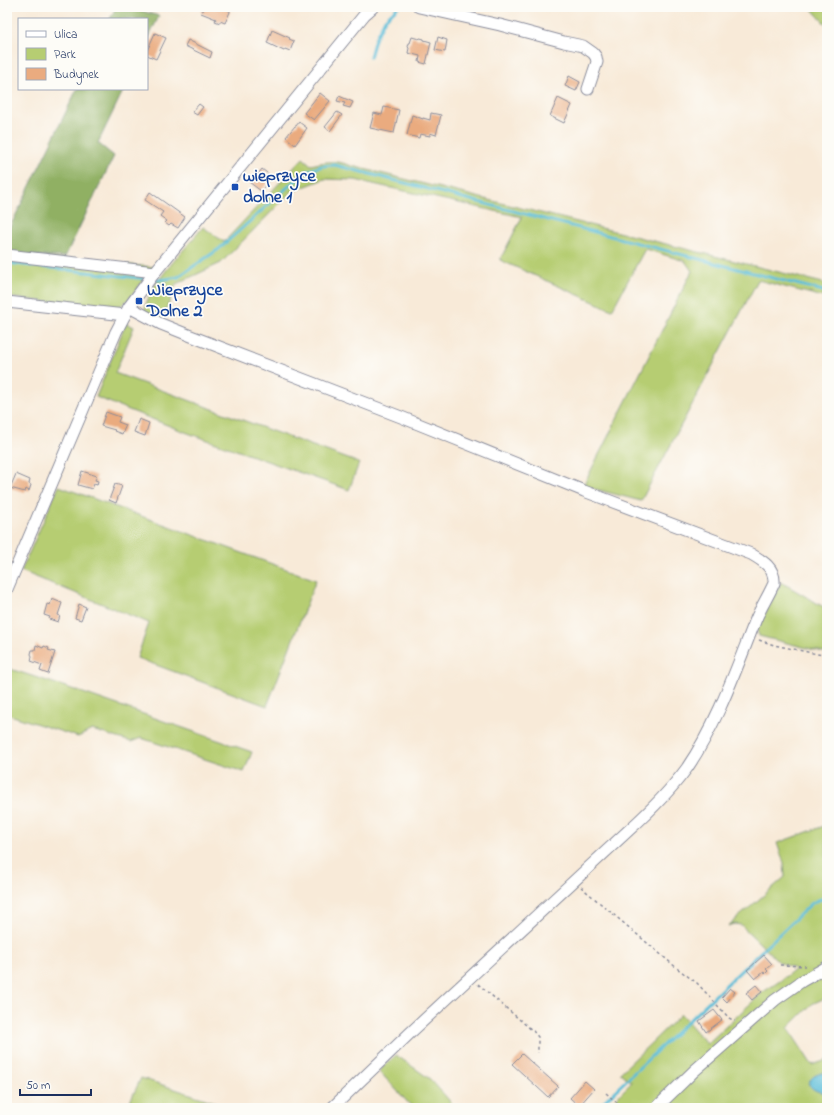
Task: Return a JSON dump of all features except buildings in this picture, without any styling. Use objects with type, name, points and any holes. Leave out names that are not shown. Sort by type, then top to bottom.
[{"type":"street","points":[[7,589],[116,332],[127,311],[154,272],[365,14],[373,7]]},
{"type":"street","points":[[419,7],[500,25],[583,46],[594,52],[596,57],[596,62],[588,89]]},
{"type":"street","points":[[7,255],[154,272]]},
{"type":"street","points":[[7,302],[127,311],[401,417],[584,491],[751,554],[767,564],[770,568],[774,583],[757,617],[729,686],[710,728],[686,768],[671,788],[658,803],[367,1073],[332,1108]]},
{"type":"street","points":[[656,1108],[694,1071],[775,1000],[827,967]]},
{"type":"path","points":[[749,637],[774,645],[827,656]]},
{"type":"path","points":[[575,880],[591,896],[678,969],[697,983],[729,1018],[737,1022],[751,1020]]},
{"type":"path","points":[[780,965],[809,966]]},
{"type":"path","points":[[472,976],[482,987],[533,1031],[538,1037],[538,1053]]},
{"type":"path","points":[[606,1093],[615,1101],[627,1108]]},
{"type":"green space","points":[[116,7],[129,7],[159,16],[148,39],[148,18],[110,18]]},
{"type":"green space","points":[[810,7],[827,7],[827,26]]},
{"type":"green space","points":[[77,90],[124,90],[98,143],[114,156],[65,257],[7,254],[7,233]]},
{"type":"green space","points":[[303,158],[311,165],[327,162],[341,163],[827,284],[827,298],[758,280],[641,501],[583,486],[692,271],[685,261],[645,249],[612,310],[500,260],[522,217],[355,180],[324,179],[291,192],[221,263],[176,284],[162,321],[144,311],[150,292],[168,268],[203,227],[224,242]]},
{"type":"green space","points":[[7,254],[154,267],[128,300],[119,307],[108,309],[7,297]]},
{"type":"green space","points":[[126,323],[134,327],[115,373],[359,463],[349,490],[185,432],[96,397]]},
{"type":"green space","points":[[59,486],[316,580],[267,706],[137,658],[149,623],[21,571]]},
{"type":"green space","points":[[781,582],[827,609],[827,653],[759,636],[757,630]]},
{"type":"green space","points":[[7,668],[252,752],[244,772],[141,738],[131,742],[92,730],[78,737],[7,714]]},
{"type":"green space","points":[[827,825],[827,997],[812,1004],[788,1028],[812,1065],[827,1060],[827,1108],[606,1108],[632,1082],[620,1073],[681,1014],[707,1044],[763,992],[795,969],[779,962],[741,925],[735,924],[728,926],[785,877],[784,863],[777,843]]},
{"type":"green space","points":[[396,1055],[430,1079],[456,1108],[413,1108],[379,1071]]},
{"type":"green space","points":[[141,1078],[233,1108],[127,1108]]},
{"type":"water","points":[[822,1073],[827,1074],[827,1093],[817,1091],[809,1085],[810,1080],[813,1077]]},
{"type":"waterway","points":[[370,57],[375,39],[385,19],[398,7]]},
{"type":"waterway","points":[[152,279],[160,280],[178,277],[219,249],[290,185],[308,171],[322,166],[335,165],[827,292]]},
{"type":"waterway","points":[[7,263],[147,279]]},
{"type":"waterway","points":[[597,1108],[811,904],[827,897]]},
{"type":"place","name":"wieprzyce dolne 1","points":[[235,187]]},
{"type":"place","name":"Wieprzyce Dolne 2","points":[[139,301]]}]
